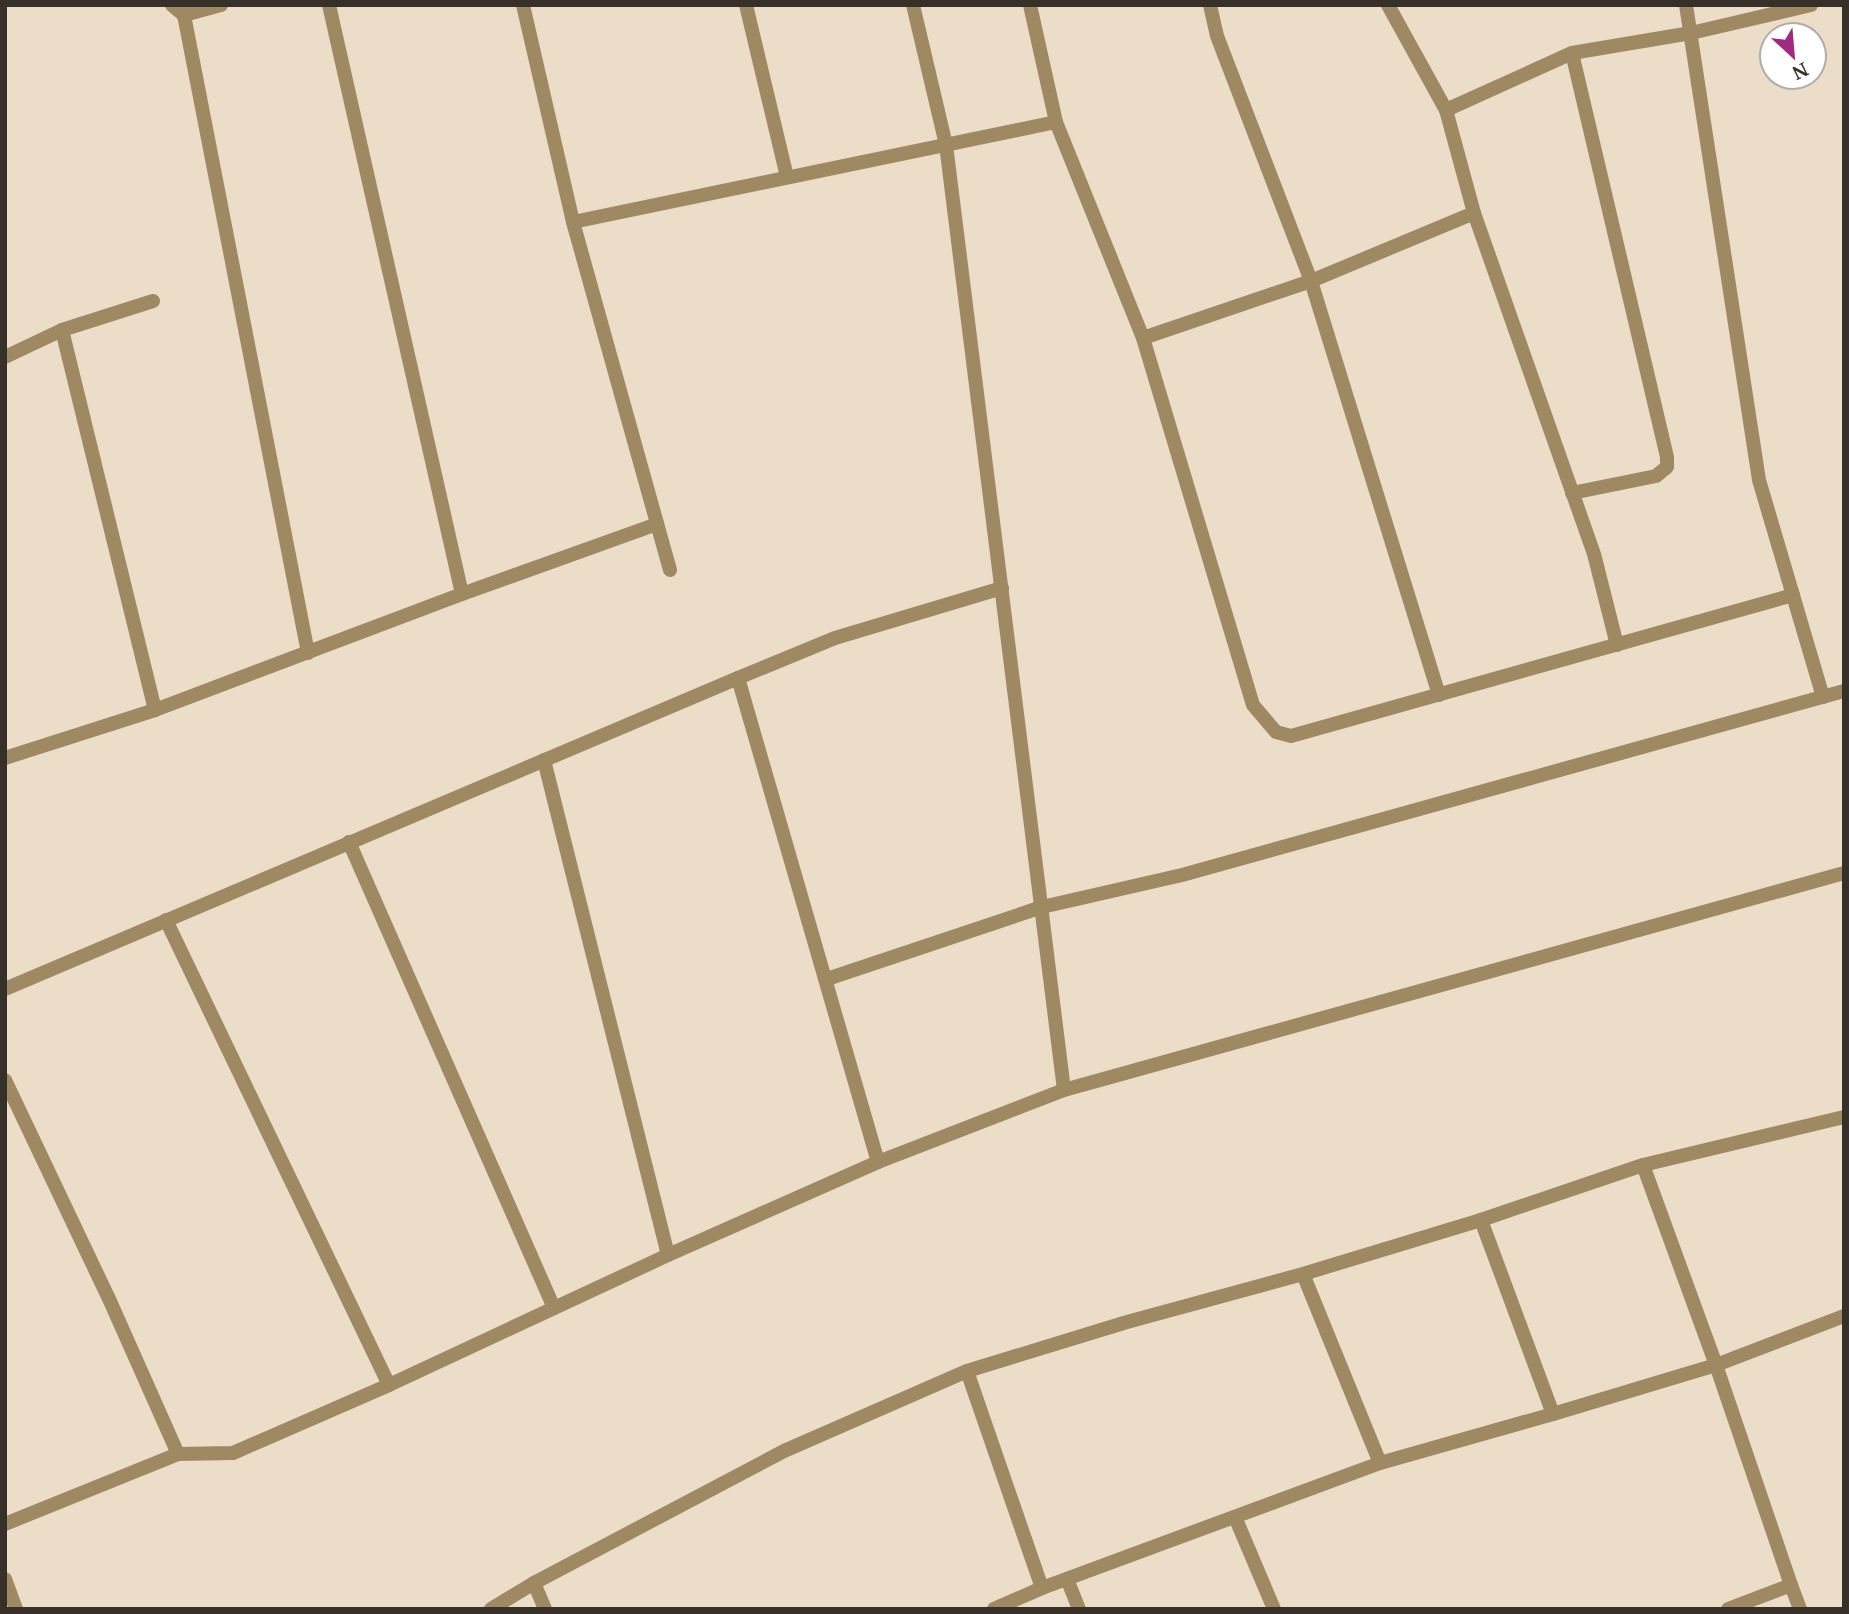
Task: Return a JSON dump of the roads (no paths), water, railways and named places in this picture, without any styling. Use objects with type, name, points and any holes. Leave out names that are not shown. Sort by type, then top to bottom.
[{"type":"street","points":[[172,5],[184,15],[308,653]]},
{"type":"street","points":[[184,15],[221,5]]},
{"type":"street","points":[[329,5],[462,594]]},
{"type":"street","points":[[523,5],[573,222],[670,570]]},
{"type":"street","points":[[746,5],[788,177]]},
{"type":"street","points":[[913,5],[946,145],[1064,1090]]},
{"type":"street","points":[[1030,5],[1056,122],[1143,338],[1253,705],[1276,732],[1291,736],[1793,595]]},
{"type":"street","points":[[1210,5],[1217,36],[1311,281],[1439,695]]},
{"type":"street","points":[[1388,5],[1447,110],[1474,214],[1594,554],[1617,645]]},
{"type":"street","points":[[1686,5],[1759,480],[1823,697]]},
{"type":"street","points":[[1447,110],[1572,53],[1691,33],[1811,5]]},
{"type":"street","points":[[1572,53],[1667,457],[1667,467],[1656,476],[1572,493]]},
{"type":"street","points":[[573,222],[1056,122]]},
{"type":"street","points":[[1143,338],[1311,281],[1474,214]]},
{"type":"street","points":[[5,357],[62,330],[153,301]]},
{"type":"street","points":[[62,330],[155,710]]},
{"type":"street","points":[[5,758],[155,710],[462,594],[657,524]]},
{"type":"street","points":[[5,989],[835,638],[1002,588]]},
{"type":"street","points":[[738,678],[878,1162]]},
{"type":"street","points":[[827,979],[1042,907],[1182,875],[1844,691]]},
{"type":"street","points":[[544,760],[668,1255]]},
{"type":"street","points":[[349,842],[554,1308]]},
{"type":"street","points":[[5,1524],[178,1454],[233,1453],[390,1385],[668,1255],[878,1162],[1064,1090],[1844,873]]},
{"type":"street","points":[[166,920],[390,1385]]},
{"type":"street","points":[[5,1080],[110,1301],[178,1454]]},
{"type":"street","points":[[491,1609],[534,1583],[783,1451],[967,1371],[1481,1220],[1643,1165],[1844,1117]]},
{"type":"street","points":[[1643,1165],[1716,1365],[1800,1609]]},
{"type":"street","points":[[1481,1220],[1553,1414]]},
{"type":"street","points":[[1303,1274],[1380,1463]]},
{"type":"street","points":[[994,1609],[1067,1578],[1380,1463],[1716,1365],[1844,1316]]},
{"type":"street","points":[[967,1371],[1042,1588]]},
{"type":"street","points":[[1235,1517],[1274,1609]]},
{"type":"street","points":[[1067,1578],[1079,1609]]},
{"type":"street","points":[[5,1579],[16,1609]]},
{"type":"street","points":[[534,1583],[545,1609]]},
{"type":"street","points":[[1728,1609],[1791,1585]]}]
